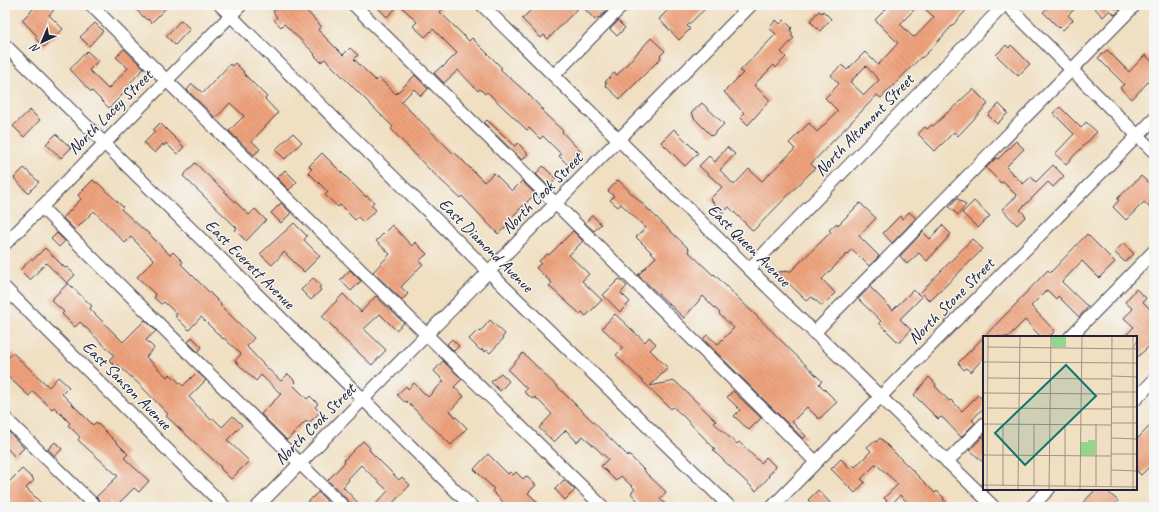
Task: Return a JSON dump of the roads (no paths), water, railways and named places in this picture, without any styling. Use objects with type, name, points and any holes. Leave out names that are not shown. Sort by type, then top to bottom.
[{"type":"street","points":[[91,5],[603,507]]},
{"type":"street","name":"East Diamond Avenue","points":[[220,5],[488,271],[730,507]]},
{"type":"street","name":"North Lacey Street","points":[[5,244],[241,5]]},
{"type":"street","points":[[354,5],[816,462]]},
{"type":"street","points":[[554,75],[623,5]]},
{"type":"street","name":"North Cook Street","points":[[257,507],[750,5]]},
{"type":"street","points":[[1006,5],[1154,152]]},
{"type":"street","name":"North Altamont Street","points":[[749,269],[1006,5]]},
{"type":"street","points":[[814,333],[1135,5]]},
{"type":"street","name":"East Queen Avenue","points":[[490,8],[554,75],[749,269],[994,507]]},
{"type":"street","name":"East Everett Avenue","points":[[5,45],[472,507]]},
{"type":"street","name":"North Stone Street","points":[[772,507],[1154,119]]},
{"type":"street","points":[[41,207],[344,507]]},
{"type":"street","points":[[1071,336],[1154,251]]},
{"type":"street","name":"East Sanson Avenue","points":[[5,288],[225,507]]},
{"type":"street","points":[[1137,398],[1154,380]]},
{"type":"street","points":[[5,418],[96,507]]},
{"type":"street","points":[[947,462],[983,425]]},
{"type":"street","points":[[1031,507],[1048,490]]}]
